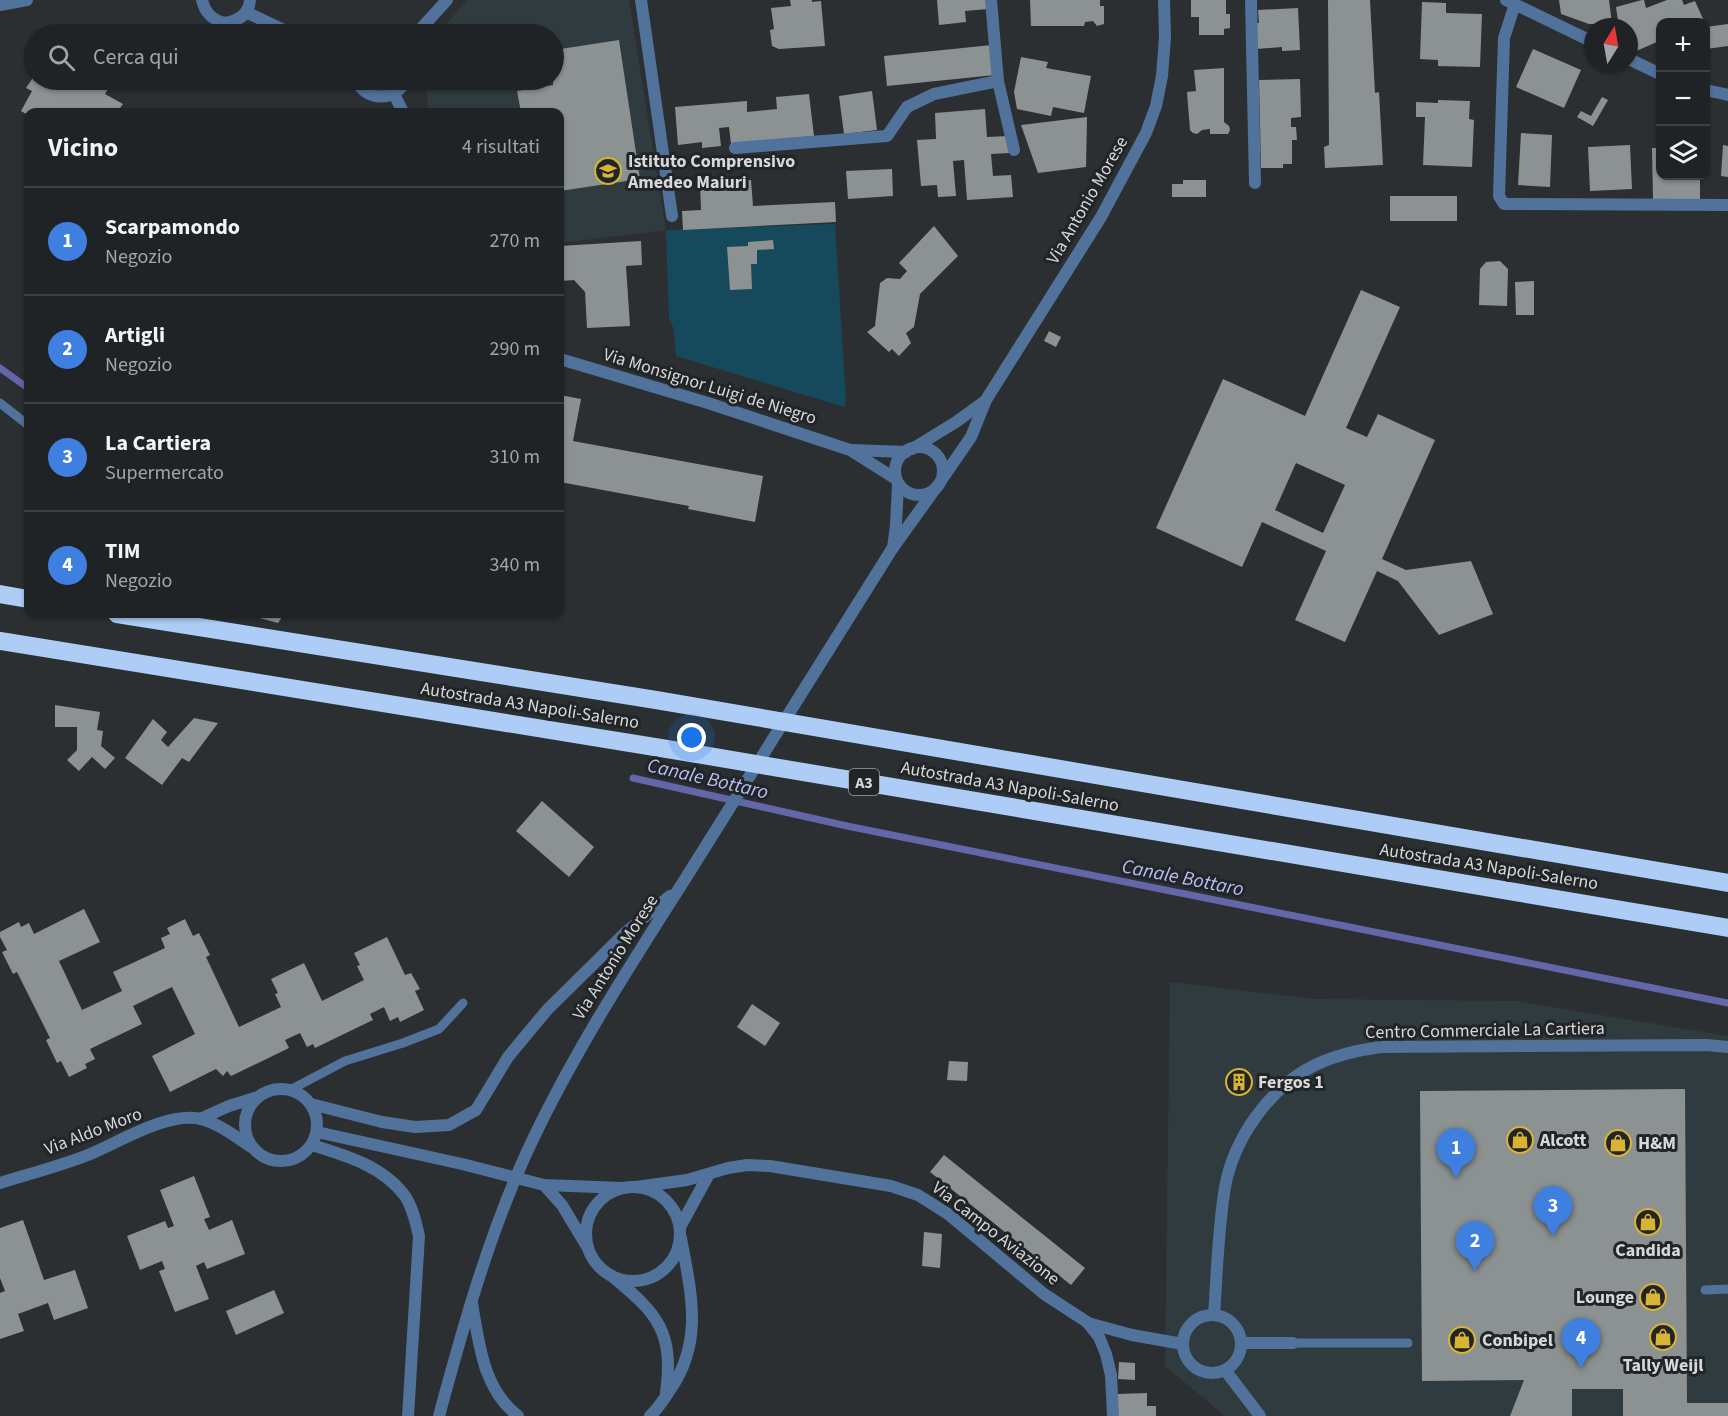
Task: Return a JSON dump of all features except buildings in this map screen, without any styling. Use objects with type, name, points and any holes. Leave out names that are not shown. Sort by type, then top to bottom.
[{"type":"highway","points":[[0,594],[24,598]]},
{"type":"highway","name":"Autostrada A3 Napoli-Salerno","points":[[142,618],[667,702],[1728,883]]},
{"type":"highway","name":"Autostrada A3 Napoli-Salerno","points":[[0,641],[667,748],[1728,928]]},
{"type":"street","points":[[0,5],[27,0]]},
{"type":"street","points":[[202,0],[204,9],[209,15],[224,23],[240,19],[246,12],[250,0]]},
{"type":"street","points":[[425,24],[447,0]]},
{"type":"street","points":[[641,0],[672,216]]},
{"type":"street","points":[[992,0],[998,81],[1014,150]]},
{"type":"street","name":"Via Antonio Morese","points":[[439,1416],[471,1299],[503,1207],[568,1070],[623,976],[892,549],[971,437],[986,400],[1101,217],[1146,133],[1162,76],[1165,37],[1164,0]]},
{"type":"street","points":[[1251,0],[1255,183]]},
{"type":"street","points":[[1584,38],[1510,2],[1504,38],[1499,196],[1504,204],[1728,205]]},
{"type":"street","points":[[246,12],[271,24]]},
{"type":"street","points":[[1638,63],[1656,72]]},
{"type":"street","points":[[735,148],[887,136],[907,107],[925,98],[934,94],[998,81]]},
{"type":"street","points":[[363,90],[377,97],[394,94],[399,90]]},
{"type":"street","points":[[1710,91],[1728,95]]},
{"type":"street","points":[[394,94],[401,108]]},
{"type":"street","name":"Via Monsignor Luigi de Niegro","points":[[564,359],[708,403],[850,450]]},
{"type":"street","name":"Via Antonio Morese","points":[[892,549],[896,525],[895,469],[897,462],[909,450],[956,422],[986,400]]},
{"type":"street","points":[[919,447],[933,452],[942,464],[940,482],[933,491],[918,495],[903,490],[897,481],[850,450],[909,450],[919,447]]},
{"type":"street","points":[[310,1104],[382,1122],[415,1127],[449,1125],[476,1110],[508,1057],[547,1010],[624,933],[678,890]]},
{"type":"street","name":"Centro Commerciale La Cartiera","points":[[1214,1315],[1226,1185],[1238,1148],[1257,1115],[1287,1083],[1314,1066],[1350,1052],[1381,1047],[1706,1045],[1728,1047]]},
{"type":"street","points":[[278,1089],[290,1090],[305,1097],[316,1113],[317,1132],[312,1145],[304,1153],[294,1159],[272,1160],[262,1156],[215,1125],[200,1119],[267,1092],[278,1089]]},
{"type":"street","points":[[253,1148],[247,1138],[246,1116],[250,1106],[258,1097]]},
{"type":"street","name":"Via Aldo Moro","points":[[0,1183],[87,1155],[146,1129],[180,1119],[200,1119]]},
{"type":"street","points":[[317,1132],[462,1164],[544,1185],[649,1189],[670,1203],[677,1214],[691,1290],[693,1316],[691,1341],[686,1361],[678,1378],[650,1416]]},
{"type":"street","points":[[312,1145],[351,1157],[372,1168],[405,1196],[414,1216],[419,1236],[408,1416]]},
{"type":"street","name":"Via Campo Aviazione","points":[[630,1187],[687,1180],[747,1165],[770,1166],[891,1186],[918,1195],[948,1214],[1044,1294],[1087,1322],[1099,1337],[1106,1354],[1111,1375],[1113,1416]]},
{"type":"street","points":[[613,1277],[626,1281],[639,1281],[662,1272],[672,1263],[678,1252],[681,1232],[709,1174]]},
{"type":"street","points":[[544,1185],[569,1215],[593,1260],[602,1270],[644,1302],[657,1319],[665,1338],[668,1357],[665,1397]]},
{"type":"street","points":[[588,1248],[586,1229],[592,1210],[606,1196],[630,1187]]},
{"type":"street","points":[[471,1299],[482,1359],[490,1382],[500,1398],[519,1416]]},
{"type":"street","points":[[1214,1315],[1231,1322],[1237,1329],[1241,1343],[1239,1357],[1233,1365],[1215,1373],[1196,1368],[1189,1362],[1183,1344],[1189,1326],[1204,1316],[1214,1315]]},
{"type":"street","points":[[1087,1322],[1132,1335],[1183,1344]]},
{"type":"street","points":[[1241,1343],[1293,1343]]},
{"type":"street","points":[[1225,1370],[1260,1416]]},
{"type":"lane","points":[[0,403],[24,422]]},
{"type":"lane","points":[[290,1090],[345,1061],[439,1029],[463,1003]]},
{"type":"lane","points":[[1705,1290],[1728,1289]]},
{"type":"lane","points":[[1293,1343],[1408,1343]]},
{"type":"shaded area","name":"Istituto Comprensivo Amedeo Maiuri","points":[[467,0],[629,0],[666,230],[564,243],[564,108],[428,108],[426,90],[564,90],[564,24],[447,24]]},
{"type":"shaded area","points":[[835,224],[846,400],[844,407],[676,356],[673,327],[669,319],[666,230]]},
{"type":"shaded area","points":[[1170,982],[1315,999],[1517,1001],[1728,1036],[1728,1416],[1225,1416],[1165,1366]]},
{"type":"waterway","name":"Canale Bottaro","points":[[0,368],[24,385]]},
{"type":"waterway","name":"Canale Bottaro","points":[[633,778],[847,826],[1728,1003]]},
{"type":"place","name":"Istituto Comprensivo Amedeo Maiuri","points":[[608,171]]},
{"type":"place","name":"Fergos 1","points":[[1239,1082]]},
{"type":"place","name":"Alcott","points":[[1520,1140]]},
{"type":"place","name":"H&M","points":[[1618,1143]]},
{"type":"place","name":"Scarpamondo","points":[[1456,1178]]},
{"type":"place","name":"Candida","points":[[1648,1222]]},
{"type":"place","name":"La Cartiera","points":[[1553,1236]]},
{"type":"place","name":"Artigli","points":[[1475,1271]]},
{"type":"place","name":"Lounge","points":[[1653,1297]]},
{"type":"place","name":"Tally Weijl","points":[[1663,1337]]},
{"type":"place","name":"Conbipel","points":[[1462,1340]]},
{"type":"place","name":"TIM","points":[[1581,1368]]}]
